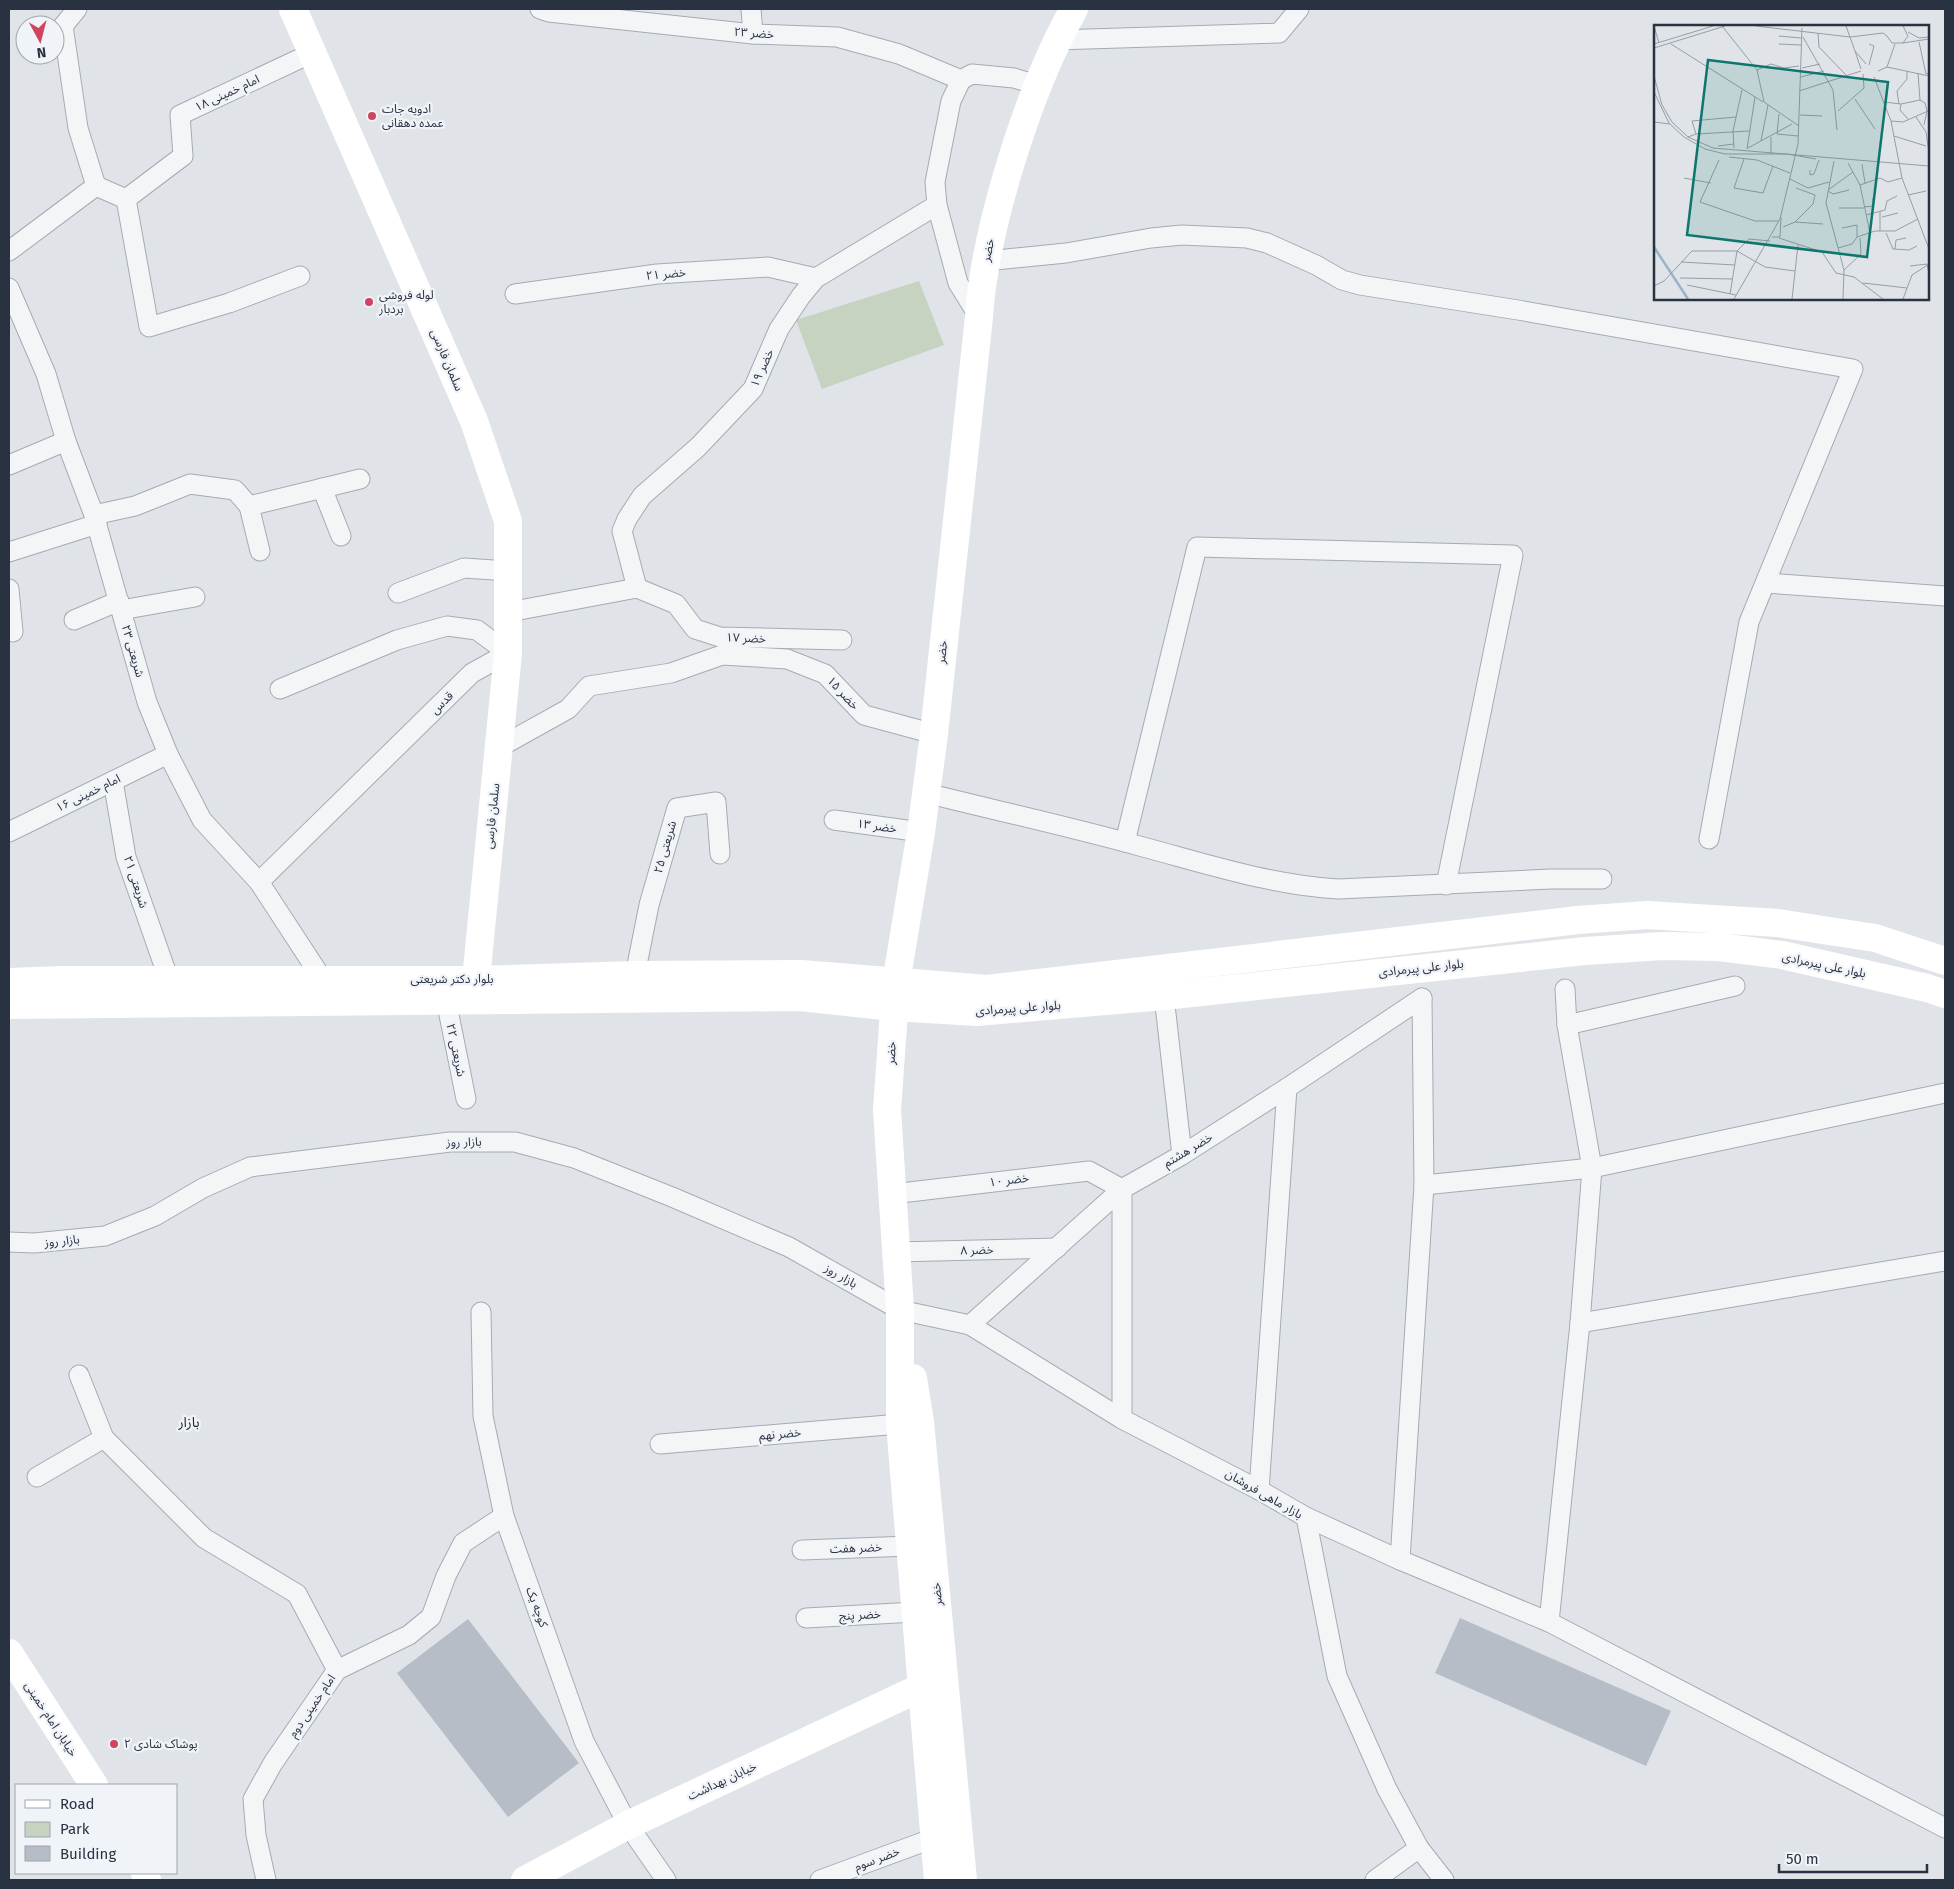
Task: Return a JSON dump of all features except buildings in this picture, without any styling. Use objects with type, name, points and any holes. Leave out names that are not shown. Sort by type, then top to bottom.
[{"type":"street","points":[[77,9],[63,26],[78,128],[96,186],[126,199],[149,327],[229,303],[300,276]]},
{"type":"street","name":"سلمان فارسی","points":[[293,9],[314,52],[474,421],[508,521],[509,612]]},
{"type":"street","name":"خضر ۲۳","points":[[540,9],[549,12],[753,34],[837,37],[899,54],[961,80]]},
{"type":"street","points":[[751,9],[753,34]]},
{"type":"street","name":"خضر","points":[[962,1880],[934,1686],[915,1612],[900,1424],[900,1310],[887,1110],[894,995],[921,832],[934,734],[981,285],[997,210],[1014,152],[1037,85],[1056,40],[1074,9]]},
{"type":"street","points":[[1056,40],[1279,33],[1299,9]]},
{"type":"street","name":"امام خمینی ۱۸","points":[[126,199],[183,156],[180,115],[314,52]]},
{"type":"street","points":[[979,317],[958,283],[937,206],[935,182],[951,101],[961,80],[972,74],[1014,78],[1037,85]]},
{"type":"street","points":[[9,251],[96,186]]},
{"type":"street","name":"خضر ۱۹","points":[[637,588],[622,531],[627,519],[642,496],[698,448],[753,389],[779,329],[801,296],[816,278],[937,206]]},
{"type":"street","points":[[986,261],[1066,253],[1151,238],[1182,235],[1247,238],[1267,243],[1316,265],[1342,280],[1360,285],[1527,311],[1853,369],[1749,622],[1709,839]]},
{"type":"street","name":"خضر ۲۱","points":[[516,294],[657,274],[768,267],[816,278]]},
{"type":"street","name":"شریعتی ۲۳","points":[[9,288],[46,374],[66,441],[95,520],[147,702],[168,754],[202,820],[259,882],[323,980]]},
{"type":"street","points":[[9,465],[66,441]]},
{"type":"street","points":[[249,506],[360,479]]},
{"type":"street","points":[[9,552],[190,484],[235,490],[249,506],[260,552]]},
{"type":"street","points":[[322,488],[341,536]]},
{"type":"street","points":[[1125,842],[1196,546],[1513,555],[1446,885]]},
{"type":"street","points":[[398,593],[464,568],[508,571]]},
{"type":"street","points":[[1766,583],[1945,596]]},
{"type":"street","points":[[508,653],[509,612],[637,588]]},
{"type":"street","name":"خضر ۱۷","points":[[637,588],[676,604],[695,629],[720,637],[842,640]]},
{"type":"street","points":[[9,590],[13,632]]},
{"type":"street","points":[[74,620],[120,605],[195,598]]},
{"type":"street","points":[[280,690],[397,640],[447,626],[477,630],[508,653]]},
{"type":"street","name":"سلمان فارسی","points":[[476,980],[508,653]]},
{"type":"street","name":"قدس","points":[[259,882],[472,672],[508,653]]},
{"type":"street","name":"خضر ۱۵","points":[[498,748],[568,709],[589,686],[671,672],[722,655],[787,659],[825,674],[864,715],[934,734]]},
{"type":"street","name":"امام خمینی ۱۶","points":[[9,832],[168,754]]},
{"type":"street","name":"شریعتی ۲۱","points":[[113,781],[126,856],[169,980]]},
{"type":"street","points":[[926,793],[1270,880],[1305,887],[1338,889],[1550,879],[1602,879]]},
{"type":"street","name":"شریعتی ۲۵","points":[[635,975],[649,905],[676,808],[716,802],[720,854]]},
{"type":"street","name":"خضر ۱۳","points":[[834,820],[921,832]]},
{"type":"street","name":"بلوار علی پیرمرادی","points":[[894,995],[987,989],[1578,920],[1647,915],[1778,923],[1875,938],[1945,961]]},
{"type":"street","name":"بلوار علی پیرمرادی","points":[[894,995],[977,1012],[1164,996],[1585,950],[1663,946],[1719,947],[1782,955],[1945,994]]},
{"type":"street","points":[[1162,969],[1182,1155]]},
{"type":"street","name":"بلوار دکتر شریعتی","points":[[9,982],[64,980],[476,980],[635,975],[800,986],[894,995]]},
{"type":"street","name":"بلوار دکتر شریعتی","points":[[9,1005],[446,1000],[800,986]]},
{"type":"street","points":[[1567,1025],[1735,986]]},
{"type":"street","points":[[1549,1622],[1580,1323],[1592,1168],[1567,1025],[1565,989]]},
{"type":"street","name":"خضر هشتم","points":[[970,1325],[1122,1189],[1182,1155],[1422,998],[1424,1185]]},
{"type":"street","name":"شریعتی ۲۲","points":[[446,1000],[466,1099]]},
{"type":"street","points":[[1259,1490],[1286,1088]]},
{"type":"street","points":[[1400,1560],[1424,1185],[1592,1168],[1945,1093]]},
{"type":"street","name":"بازار روز","points":[[9,1242],[34,1244],[105,1236],[155,1216],[202,1188],[250,1167],[450,1142],[515,1142],[574,1158],[672,1196],[789,1247],[900,1310]]},
{"type":"street","name":"خضر ۱۰","points":[[892,1194],[1088,1171],[1122,1189]]},
{"type":"street","points":[[1122,1189],[1122,1419]]},
{"type":"street","name":"خضر ۸","points":[[896,1252],[1057,1248]]},
{"type":"street","points":[[1580,1323],[1945,1261]]},
{"type":"street","name":"خضر","points":[[900,1310],[920,1422],[934,1686],[934,1838],[938,1880]]},
{"type":"street","name":"بازار ماهی فروشان","points":[[900,1310],[970,1325],[1122,1419],[1306,1516],[1338,1676],[1387,1789],[1419,1848],[1444,1880]]},
{"type":"street","name":"کوچه یک","points":[[481,1312],[483,1416],[504,1516],[584,1741],[628,1825],[666,1880]]},
{"type":"street","points":[[79,1375],[104,1438],[204,1538],[297,1594],[337,1670]]},
{"type":"street","name":"خضر نهم","points":[[660,1444],[900,1424]]},
{"type":"street","points":[[37,1477],[104,1438]]},
{"type":"street","name":"امام خمینی دوم","points":[[266,1880],[256,1835],[253,1799],[273,1763],[337,1670],[409,1635],[431,1617],[446,1576],[463,1543],[504,1516]]},
{"type":"street","points":[[1306,1516],[1400,1560],[1549,1622],[1945,1828]]},
{"type":"street","name":"خضر هفت","points":[[802,1550],[910,1546]]},
{"type":"street","name":"خضر پنج","points":[[806,1618],[915,1612]]},
{"type":"street","name":"خیابان امام خمینی","points":[[13,1666],[93,1784]]},
{"type":"street","name":"خیابان بهداشت","points":[[525,1880],[628,1825],[934,1686]]},
{"type":"street","name":"خضر سوم","points":[[820,1880],[934,1838]]},
{"type":"street","points":[[1375,1880],[1419,1848]]},
{"type":"green space","points":[[919,281],[944,345],[822,389],[796,320]]},
{"type":"place","name":"ادویه جات‌ عمده ‌دهقانی","points":[[372,116]]},
{"type":"place","name":"لوله فروشی بردبار","points":[[369,302]]},
{"type":"place","name":"پوشاک شادی ۲","points":[[114,1744]]},
{"type":"district","name":"بازار","points":[[189,1422]]}]
